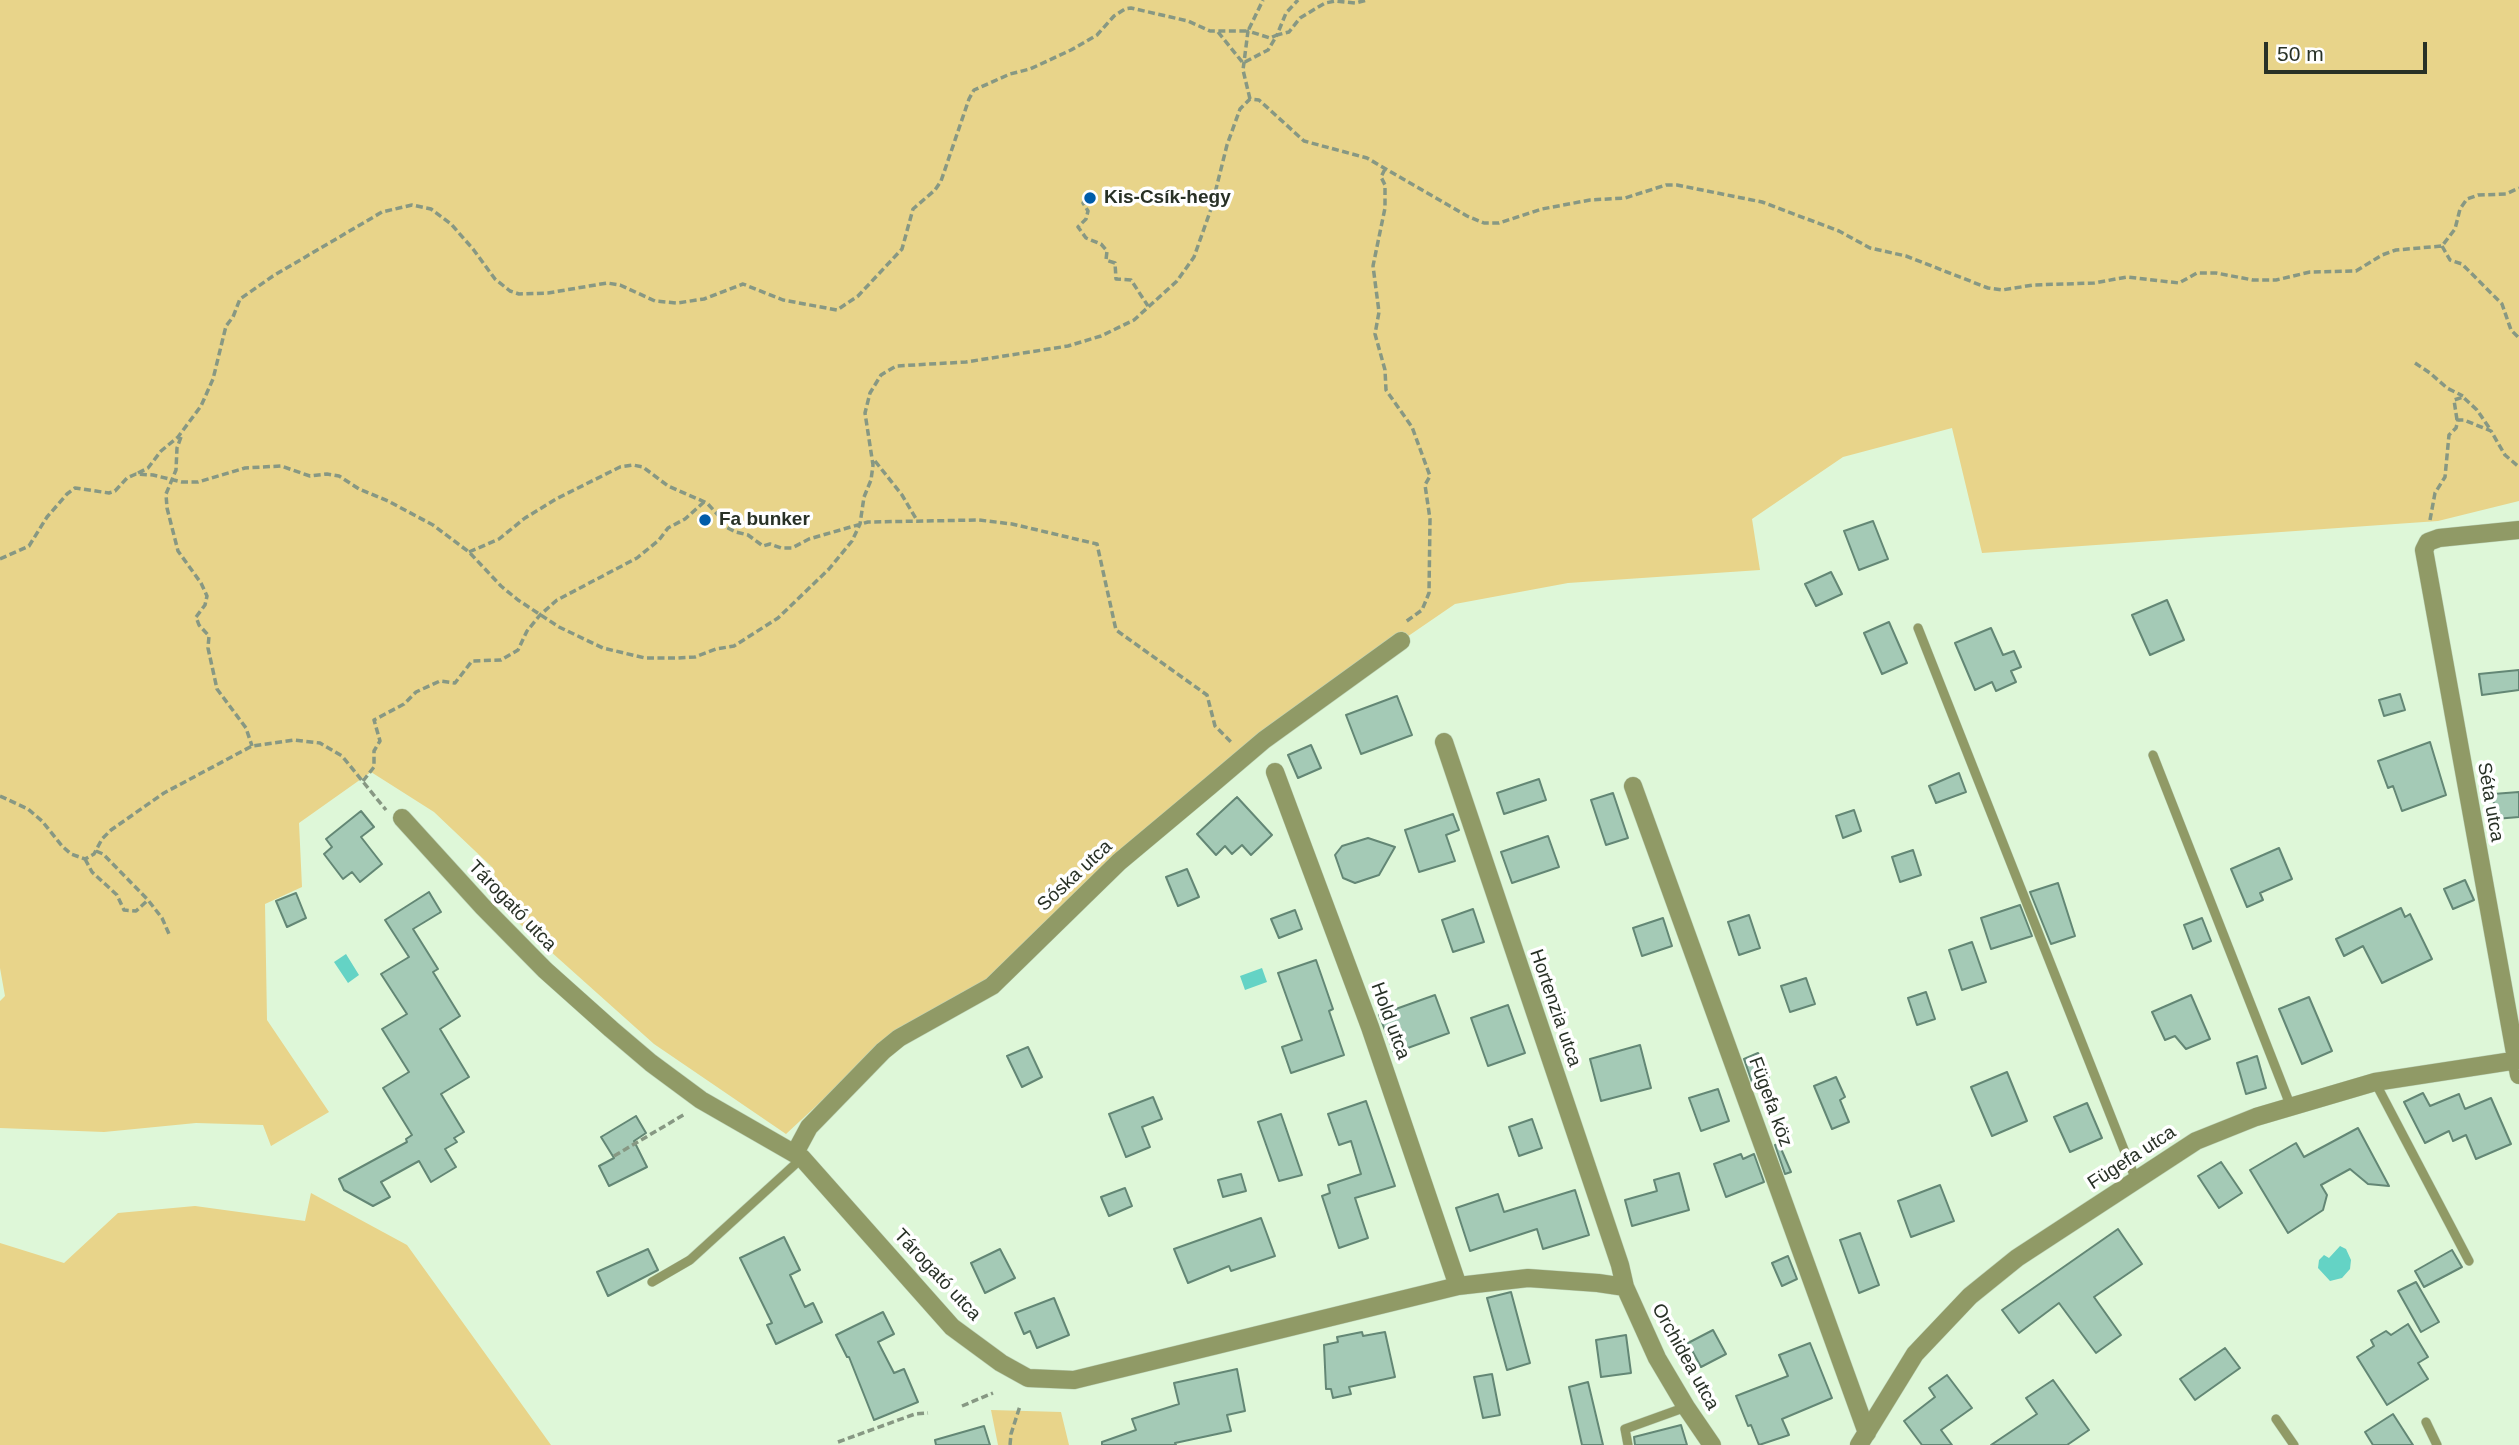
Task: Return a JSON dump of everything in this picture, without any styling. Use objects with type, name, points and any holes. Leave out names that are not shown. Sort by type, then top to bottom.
[{"type":"street","points":[[2432,540],[2519,530]]},
{"type":"street","name":"Séta utca","points":[[2432,540],[2425,545],[2424,555],[2518,1065]]},
{"type":"street","name":"Sóska utca","points":[[799,1156],[809,1127],[883,1051],[899,1038],[992,986],[1119,862],[1246,756],[1401,641]]},
{"type":"street","name":"Hortenzia utca","points":[[1444,742],[1620,1265],[1625,1287]]},
{"type":"street","name":"Hold utca","points":[[1275,772],[1370,1027],[1458,1286]]},
{"type":"street","name":"Fügefa köz","points":[[1633,786],[1863,1439]]},
{"type":"street","name":"Tárogató utca","points":[[402,818],[482,907],[545,970],[651,1063],[705,1102],[799,1156],[952,1327],[1001,1363],[1028,1378],[1074,1380],[1458,1286],[1528,1278],[1625,1287]]},
{"type":"street","name":"Fügefa utca","points":[[1863,1439],[1914,1354],[1970,1296],[2017,1258],[2196,1141],[2256,1117],[2375,1083],[2518,1065]]},
{"type":"street","name":"Orchidea utca","points":[[1625,1287],[1657,1358],[1712,1445]]},
{"type":"lane","points":[[1918,628],[2137,1180]]},
{"type":"lane","points":[[2153,755],[2291,1107]]},
{"type":"lane","points":[[2375,1083],[2469,1261]]},
{"type":"lane","points":[[652,1282],[690,1260],[799,1156]]},
{"type":"lane","points":[[1628,1445],[1625,1429],[1686,1407]]},
{"type":"lane","points":[[2276,1419],[2294,1445]]},
{"type":"lane","points":[[2426,1422],[2437,1445]]},
{"type":"path","points":[[1250,99],[1243,63],[1248,31],[1264,0]]},
{"type":"path","points":[[1243,63],[1268,50],[1286,13],[1298,0]]},
{"type":"path","points":[[252,746],[246,728],[217,689],[208,648],[209,636],[196,617],[205,606],[207,596],[178,551],[166,494],[177,467],[177,448],[183,432],[201,406],[213,379],[226,326],[240,299],[303,258],[392,208],[412,205],[431,209],[450,224],[479,256],[495,279],[510,291],[519,294],[548,293],[607,283],[620,285],[655,301],[677,303],[704,299],[743,284],[783,300],[837,310],[858,296],[902,249],[913,209],[935,190],[941,181],[974,90],[1071,50],[1097,35],[1114,16],[1125,9],[1131,8],[1188,21],[1218,32],[1248,31],[1269,38],[1289,32],[1300,18],[1325,3],[1355,3],[1367,0]]},
{"type":"path","points":[[1218,32],[1243,63]]},
{"type":"path","points":[[1250,99],[1259,100],[1304,141],[1360,156],[1467,216],[1492,224],[1542,209],[1590,200],[1625,198],[1666,185],[1677,185],[1762,202],[1839,231],[1870,248],[1906,256],[1988,288],[2002,290],[2033,285],[2094,283],[2127,277],[2179,283],[2197,273],[2276,280],[2310,272],[2356,271],[2396,250],[2442,246],[2453,233],[2460,209],[2467,199],[2478,195],[2506,194],[2519,188]]},
{"type":"path","points":[[136,474],[198,482],[231,470],[273,465],[310,476],[334,475],[433,525],[470,552],[501,586],[540,615],[603,648],[661,658],[704,655],[716,649],[734,646],[778,618],[846,550],[860,524],[864,497],[872,480],[873,459],[864,413],[875,383],[887,370],[906,364],[966,362],[1068,346],[1114,331],[1134,320],[1177,281],[1195,257],[1212,209],[1227,145],[1241,109],[1250,99]]},
{"type":"path","points":[[1385,169],[1381,177],[1385,187],[1384,214],[1373,266],[1380,312],[1375,334],[1385,370],[1385,387],[1412,427],[1430,476],[1425,485],[1430,519],[1429,593],[1422,610],[1397,629],[1396,635],[1401,641]]},
{"type":"path","points":[[1085,199],[1084,206],[1088,211],[1086,219],[1078,227],[1086,238],[1101,244],[1107,251],[1106,260],[1115,263],[1116,279],[1131,280],[1149,306]]},
{"type":"path","points":[[2442,246],[2450,260],[2462,264],[2502,304],[2511,330],[2519,338]]},
{"type":"path","points":[[2415,363],[2447,388],[2465,398],[2477,410],[2505,455],[2519,467]]},
{"type":"path","points":[[2432,540],[2430,519],[2435,495],[2445,477],[2449,435],[2456,428],[2458,420],[2454,400],[2465,398]]},
{"type":"path","points":[[2458,420],[2491,430]]},
{"type":"path","points":[[0,559],[29,546],[47,517],[71,490],[80,488],[109,493],[115,491],[127,478],[152,464],[161,451],[183,432]]},
{"type":"path","points":[[873,459],[902,495],[918,522]]},
{"type":"path","points":[[470,552],[499,539],[525,518],[556,499],[626,465],[643,467],[668,486],[704,502],[717,513],[722,525],[736,533],[748,535],[763,545],[792,548],[810,539],[860,524],[979,520],[1012,524],[1097,544],[1115,630],[1207,695],[1215,726],[1246,756]]},
{"type":"path","points":[[363,781],[373,767],[374,751],[380,741],[374,720],[404,704],[416,692],[440,681],[456,683],[472,661],[501,660],[518,650],[527,631],[557,600],[637,558],[659,540],[668,528],[685,519],[704,502]]},
{"type":"path","points":[[85,859],[96,851],[105,835],[164,793],[252,746],[293,740],[320,743],[342,756],[387,811],[402,818]]},
{"type":"path","points":[[0,796],[28,808],[62,846],[71,854],[85,859],[92,872],[117,895],[124,910],[136,911],[148,900]]},
{"type":"path","points":[[96,851],[103,854],[148,900],[169,934]]},
{"type":"path","points":[[614,1156],[705,1102]]},
{"type":"path","points":[[962,1406],[992,1393]]},
{"type":"path","points":[[1010,1445],[1020,1406]]},
{"type":"path","points":[[838,1442],[915,1414],[928,1413]]},
{"type":"shaded area","points":[[0,0],[2519,0],[2519,501],[2438,521],[1982,553],[1952,428],[1843,457],[1752,519],[1760,570],[1568,583],[1455,604],[1401,641],[1124,851],[971,993],[896,1032],[786,1134],[654,1044],[502,908],[493,868],[434,812],[371,772],[299,823],[302,887],[265,904],[267,1020],[329,1112],[271,1146],[263,1125],[196,1123],[104,1132],[0,1128],[0,1001],[5,996],[0,968]]},
{"type":"shaded area","points":[[311,1193],[407,1245],[551,1445],[0,1445],[0,1243],[64,1263],[118,1213],[195,1206],[305,1221]]},
{"type":"shaded area","points":[[991,1410],[1061,1412],[1069,1445],[998,1445]]},
{"type":"water","points":[[346,954],[359,975],[348,983],[334,962]]},
{"type":"water","points":[[1262,968],[1267,982],[1245,990],[1240,976]]},
{"type":"water","points":[[2340,1246],[2346,1249],[2351,1260],[2350,1269],[2342,1278],[2330,1281],[2318,1268],[2319,1260],[2324,1255],[2329,1258]]},
{"type":"building","points":[[1873,521],[1888,559],[1859,570],[1844,531]]},
{"type":"building","points":[[1831,572],[1842,594],[1816,606],[1805,584]]},
{"type":"building","points":[[2167,600],[2184,640],[2150,655],[2132,615]]},
{"type":"building","points":[[1889,622],[1907,663],[1882,674],[1864,633]]},
{"type":"building","points":[[1991,628],[2003,655],[2014,651],[2021,667],[2011,671],[2016,682],[1996,691],[1992,682],[1975,690],[1955,643]]},
{"type":"building","points":[[2519,670],[2519,690],[2482,695],[2479,674]]},
{"type":"building","points":[[2400,694],[2405,710],[2384,716],[2379,700]]},
{"type":"building","points":[[1397,696],[1412,735],[1361,754],[1346,715]]},
{"type":"building","points":[[2430,742],[2446,795],[2402,811],[2393,786],[2388,788],[2378,761]]},
{"type":"building","points":[[1311,745],[1321,768],[1298,778],[1288,755]]},
{"type":"building","points":[[1959,773],[1966,792],[1936,803],[1929,786]]},
{"type":"building","points":[[1539,779],[1546,800],[1504,814],[1497,793]]},
{"type":"building","points":[[2519,792],[2519,817],[2495,819],[2493,794]]},
{"type":"building","points":[[1613,793],[1628,838],[1606,845],[1591,800]]},
{"type":"building","points":[[1237,797],[1272,835],[1251,855],[1242,845],[1232,854],[1225,846],[1216,855],[1197,834]]},
{"type":"building","points":[[1854,810],[1861,831],[1843,838],[1836,816]]},
{"type":"building","points":[[361,811],[374,827],[361,837],[382,864],[360,882],[352,872],[343,879],[324,854],[332,847],[326,839]]},
{"type":"building","points":[[1453,814],[1459,830],[1446,835],[1455,861],[1419,872],[1405,830]]},
{"type":"building","points":[[1548,836],[1559,867],[1512,883],[1501,852]]},
{"type":"building","points":[[1368,838],[1395,847],[1379,875],[1355,883],[1343,878],[1335,855],[1342,846]]},
{"type":"building","points":[[2279,848],[2292,879],[2260,893],[2263,900],[2247,907],[2231,869]]},
{"type":"building","points":[[1913,850],[1921,875],[1900,882],[1892,857]]},
{"type":"building","points":[[1187,869],[1199,897],[1178,906],[1166,877]]},
{"type":"building","points":[[2465,880],[2474,900],[2453,909],[2444,889]]},
{"type":"building","points":[[2058,883],[2075,936],[2051,944],[2030,892]]},
{"type":"building","points":[[429,892],[441,912],[413,929],[438,969],[433,972],[460,1016],[440,1029],[469,1077],[441,1094],[464,1132],[454,1138],[457,1142],[445,1149],[456,1167],[431,1182],[419,1161],[381,1182],[390,1197],[373,1206],[344,1190],[339,1179],[407,1142],[406,1139],[412,1135],[383,1088],[409,1072],[382,1029],[407,1014],[381,974],[409,957],[385,920]]},
{"type":"building","points":[[296,893],[306,918],[287,927],[276,901]]},
{"type":"building","points":[[2020,905],[2032,936],[1991,949],[1981,918]]},
{"type":"building","points":[[2401,908],[2405,917],[2410,914],[2432,959],[2382,983],[2363,946],[2344,956],[2336,939]]},
{"type":"building","points":[[1473,909],[1484,942],[1453,952],[1442,920]]},
{"type":"building","points":[[1295,910],[1302,929],[1279,938],[1271,919]]},
{"type":"building","points":[[1749,915],[1760,948],[1739,955],[1728,922]]},
{"type":"building","points":[[1663,918],[1672,946],[1642,956],[1633,928]]},
{"type":"building","points":[[2202,918],[2211,941],[2193,949],[2184,925]]},
{"type":"building","points":[[1972,942],[1986,982],[1962,990],[1949,950]]},
{"type":"building","points":[[1316,960],[1333,1009],[1329,1011],[1344,1055],[1291,1073],[1282,1047],[1302,1040],[1278,973]]},
{"type":"building","points":[[1806,978],[1815,1004],[1790,1012],[1781,986]]},
{"type":"building","points":[[1926,992],[1935,1019],[1917,1025],[1908,998]]},
{"type":"building","points":[[1435,995],[1449,1033],[1394,1053],[1379,1015]]},
{"type":"building","points":[[2191,995],[2210,1039],[2186,1049],[2175,1036],[2165,1040],[2152,1012]]},
{"type":"building","points":[[2309,997],[2332,1051],[2302,1064],[2279,1009]]},
{"type":"building","points":[[1508,1005],[1525,1053],[1488,1066],[1471,1018]]},
{"type":"building","points":[[1640,1045],[1651,1088],[1601,1101],[1590,1059]]},
{"type":"building","points":[[1028,1047],[1042,1077],[1022,1087],[1007,1056]]},
{"type":"building","points":[[1758,1053],[1769,1078],[1753,1085],[1744,1059]]},
{"type":"building","points":[[2257,1056],[2266,1088],[2246,1094],[2237,1063]]},
{"type":"building","points":[[2007,1072],[2027,1121],[1992,1136],[1971,1087]]},
{"type":"building","points":[[1836,1077],[1845,1097],[1840,1100],[1849,1122],[1832,1129],[1814,1086]]},
{"type":"building","points":[[1718,1089],[1729,1121],[1701,1131],[1689,1098]]},
{"type":"building","points":[[2423,1093],[2430,1106],[2459,1094],[2465,1109],[2491,1098],[2511,1144],[2476,1159],[2466,1135],[2453,1141],[2449,1131],[2425,1143],[2404,1102]]},
{"type":"building","points":[[1153,1097],[1162,1119],[1142,1127],[1150,1147],[1126,1157],[1109,1114]]},
{"type":"building","points":[[1366,1101],[1395,1186],[1355,1198],[1368,1238],[1339,1248],[1322,1196],[1330,1193],[1328,1185],[1361,1174],[1351,1141],[1339,1145],[1328,1114]]},
{"type":"building","points":[[2087,1103],[2102,1138],[2070,1152],[2054,1117]]},
{"type":"building","points":[[1281,1114],[1302,1175],[1279,1181],[1258,1122]]},
{"type":"building","points":[[636,1116],[646,1133],[634,1141],[647,1167],[609,1186],[599,1166],[614,1158],[601,1137]]},
{"type":"building","points":[[1532,1119],[1542,1148],[1519,1156],[1509,1127]]},
{"type":"building","points":[[2358,1128],[2389,1186],[2368,1184],[2350,1169],[2321,1185],[2327,1195],[2323,1210],[2288,1233],[2250,1170],[2296,1143],[2304,1157]]},
{"type":"building","points":[[1779,1144],[1791,1172],[1785,1174],[1775,1145]]},
{"type":"building","points":[[1741,1154],[1743,1159],[1754,1154],[1764,1182],[1726,1197],[1714,1164]]},
{"type":"building","points":[[2221,1162],[2242,1193],[2219,1208],[2198,1176]]},
{"type":"building","points":[[1679,1173],[1689,1210],[1632,1226],[1625,1200],[1657,1191],[1654,1180]]},
{"type":"building","points":[[1241,1174],[1246,1191],[1223,1197],[1218,1180]]},
{"type":"building","points":[[1940,1185],[1954,1221],[1911,1237],[1898,1201]]},
{"type":"building","points":[[1125,1188],[1132,1206],[1109,1216],[1101,1197]]},
{"type":"building","points":[[1575,1190],[1589,1235],[1543,1249],[1537,1229],[1470,1251],[1456,1208],[1498,1194],[1504,1212]]},
{"type":"building","points":[[1261,1218],[1275,1256],[1231,1271],[1229,1266],[1188,1283],[1174,1249]]},
{"type":"building","points":[[2118,1229],[2142,1264],[2094,1297],[2121,1335],[2096,1353],[2059,1303],[2019,1333],[2002,1310]]},
{"type":"building","points":[[1860,1233],[1879,1285],[1859,1293],[1840,1240]]},
{"type":"building","points":[[784,1237],[800,1270],[790,1275],[805,1307],[813,1303],[822,1322],[776,1344],[767,1325],[772,1323],[740,1258]]},
{"type":"building","points":[[648,1249],[658,1270],[608,1296],[597,1272]]},
{"type":"building","points":[[1000,1249],[1015,1278],[985,1293],[971,1263]]},
{"type":"building","points":[[2452,1250],[2462,1267],[2424,1287],[2415,1271]]},
{"type":"building","points":[[1788,1256],[1797,1279],[1782,1286],[1772,1263]]},
{"type":"building","points":[[2416,1282],[2439,1322],[2421,1332],[2398,1291]]},
{"type":"building","points":[[1511,1292],[1530,1363],[1507,1370],[1487,1298]]},
{"type":"building","points":[[1054,1298],[1069,1335],[1037,1348],[1030,1331],[1024,1334],[1015,1313]]},
{"type":"building","points":[[883,1312],[894,1334],[878,1342],[894,1373],[904,1369],[918,1402],[874,1420],[849,1357],[836,1335]]},
{"type":"building","points":[[2408,1324],[2428,1357],[2418,1363],[2428,1379],[2387,1405],[2357,1357],[2374,1346],[2371,1340],[2386,1331],[2391,1335]]},
{"type":"building","points":[[1713,1330],[1726,1354],[1701,1367],[1688,1343]]},
{"type":"building","points":[[1362,1332],[1363,1336],[1385,1332],[1395,1377],[1349,1387],[1351,1394],[1333,1398],[1331,1389],[1326,1389],[1324,1345],[1338,1342],[1337,1337]]},
{"type":"building","points":[[1626,1335],[1631,1373],[1601,1377],[1596,1340]]},
{"type":"building","points":[[1810,1343],[1832,1398],[1782,1419],[1789,1435],[1759,1445],[1736,1396],[1788,1376],[1779,1355]]},
{"type":"building","points":[[2225,1348],[2240,1368],[2195,1400],[2180,1379]]},
{"type":"building","points":[[1237,1369],[1245,1411],[1227,1415],[1231,1431],[1175,1443],[1176,1445],[1102,1445],[1102,1442],[1136,1430],[1132,1419],[1179,1404],[1174,1383]]},
{"type":"building","points":[[1492,1374],[1500,1415],[1483,1418],[1474,1377]]},
{"type":"building","points":[[1947,1375],[1972,1408],[1941,1430],[1952,1445],[1922,1445],[1904,1421],[1935,1397],[1929,1388]]},
{"type":"building","points":[[2053,1380],[2089,1430],[2067,1445],[1991,1445],[2037,1414],[2026,1398]]},
{"type":"building","points":[[1588,1382],[1603,1445],[1582,1445],[1569,1387]]},
{"type":"building","points":[[2393,1414],[2413,1445],[2373,1445],[2365,1432]]},
{"type":"building","points":[[1681,1425],[1687,1445],[1635,1445],[1634,1437]]},
{"type":"building","points":[[984,1426],[990,1445],[936,1445],[935,1440]]},
{"type":"place","name":"Kis-Csík-hegy","points":[[1090,198]]},
{"type":"place","name":"Fa bunker","points":[[705,520]]}]
